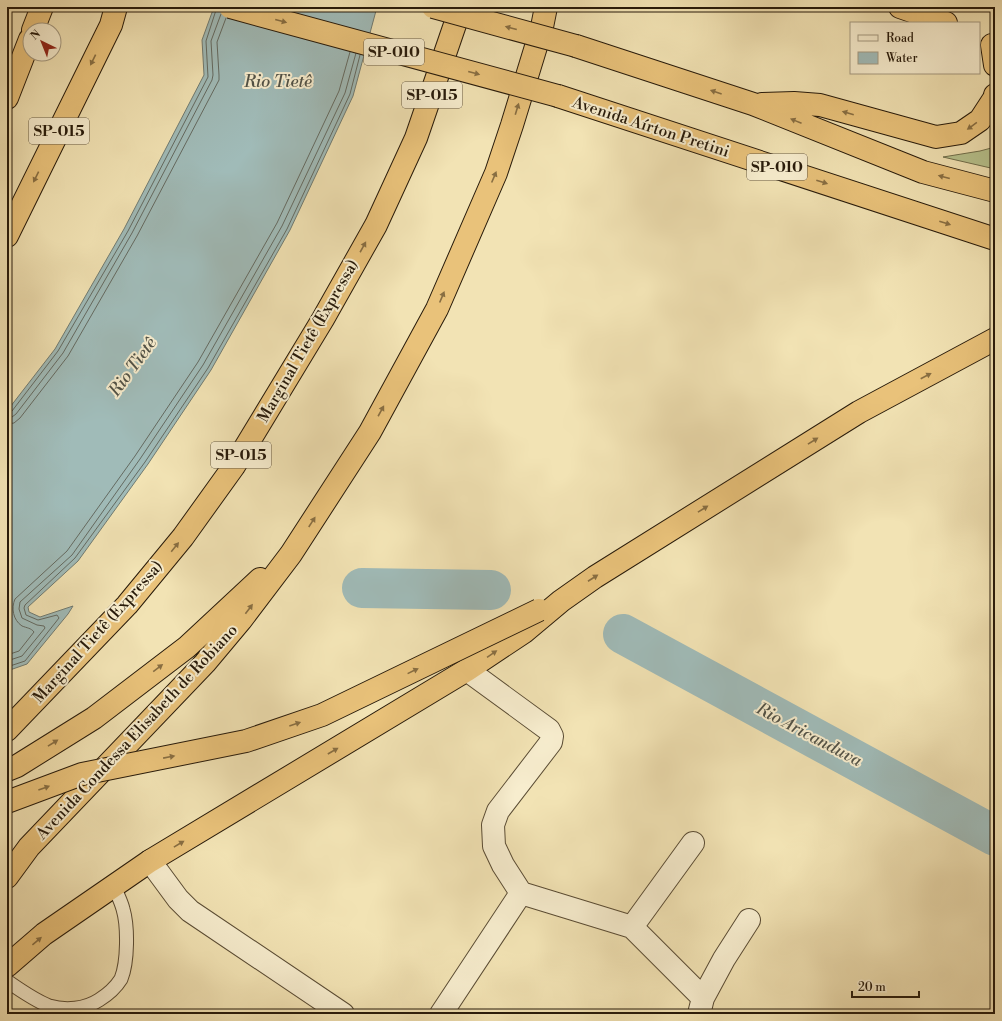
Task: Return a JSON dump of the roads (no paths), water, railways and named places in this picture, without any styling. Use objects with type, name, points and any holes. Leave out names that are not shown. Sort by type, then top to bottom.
[{"type":"highway","points":[[36,22],[42,7]]},
{"type":"highway","name":"Avenida Aírton Pretini","points":[[230,7],[558,96],[995,239]]},
{"type":"highway","points":[[433,7],[576,46],[753,104],[923,172],[995,191]]},
{"type":"highway","name":"SP-015","points":[[447,52],[461,7]]},
{"type":"highway","points":[[447,52],[471,26],[484,7]]},
{"type":"highway","name":"Avenida Condessa Elisabeth de Robiano","points":[[7,877],[29,847],[205,663],[241,620],[291,554],[370,432],[437,309],[496,173],[506,146],[544,17],[555,7]]},
{"type":"highway","points":[[900,7],[943,22]]},
{"type":"highway","name":"SP-015","points":[[7,236],[114,16]]},
{"type":"highway","name":"Marginal Tietê (Expressa)","points":[[7,730],[128,605],[183,537],[234,466],[323,319],[376,224],[416,138],[447,52]]},
{"type":"highway","points":[[7,98],[22,60]]},
{"type":"highway","points":[[753,104],[794,103],[820,105],[936,137],[961,133],[980,120],[995,95]]},
{"type":"highway","points":[[7,966],[44,934],[150,861],[467,670],[524,632],[561,600],[595,576],[859,412],[995,339]]},
{"type":"highway","points":[[7,770],[17,766],[94,718],[187,647],[255,583],[291,554]]},
{"type":"highway","points":[[7,802],[82,774],[246,742],[322,715],[561,600]]},
{"type":"street","points":[[467,670],[549,730],[552,736],[551,742],[498,811],[493,825],[494,846],[503,865],[521,892],[632,928],[701,1006],[724,959],[749,920]]},
{"type":"street","points":[[632,928],[693,843]]},
{"type":"street","points":[[150,861],[178,900],[190,911],[343,1014]]},
{"type":"street","points":[[441,1014],[521,892]]},
{"type":"lane","points":[[7,981],[28,995],[50,1006],[69,1009],[90,1006],[107,995],[120,979],[126,957],[127,933],[123,909],[114,886]]},
{"type":"water","name":"Rio Tietê","points":[[214,7],[377,7],[353,96],[290,230],[211,370],[148,464],[78,561],[28,607],[29,612],[40,617],[73,606],[68,614],[27,664],[7,671],[7,411],[55,349],[124,229],[204,75],[202,40]]},
{"type":"waterway","name":"Rio Aricanduva","points":[[362,588],[491,590]]},
{"type":"waterway","name":"Rio Aricanduva","points":[[623,634],[995,836]]}]
